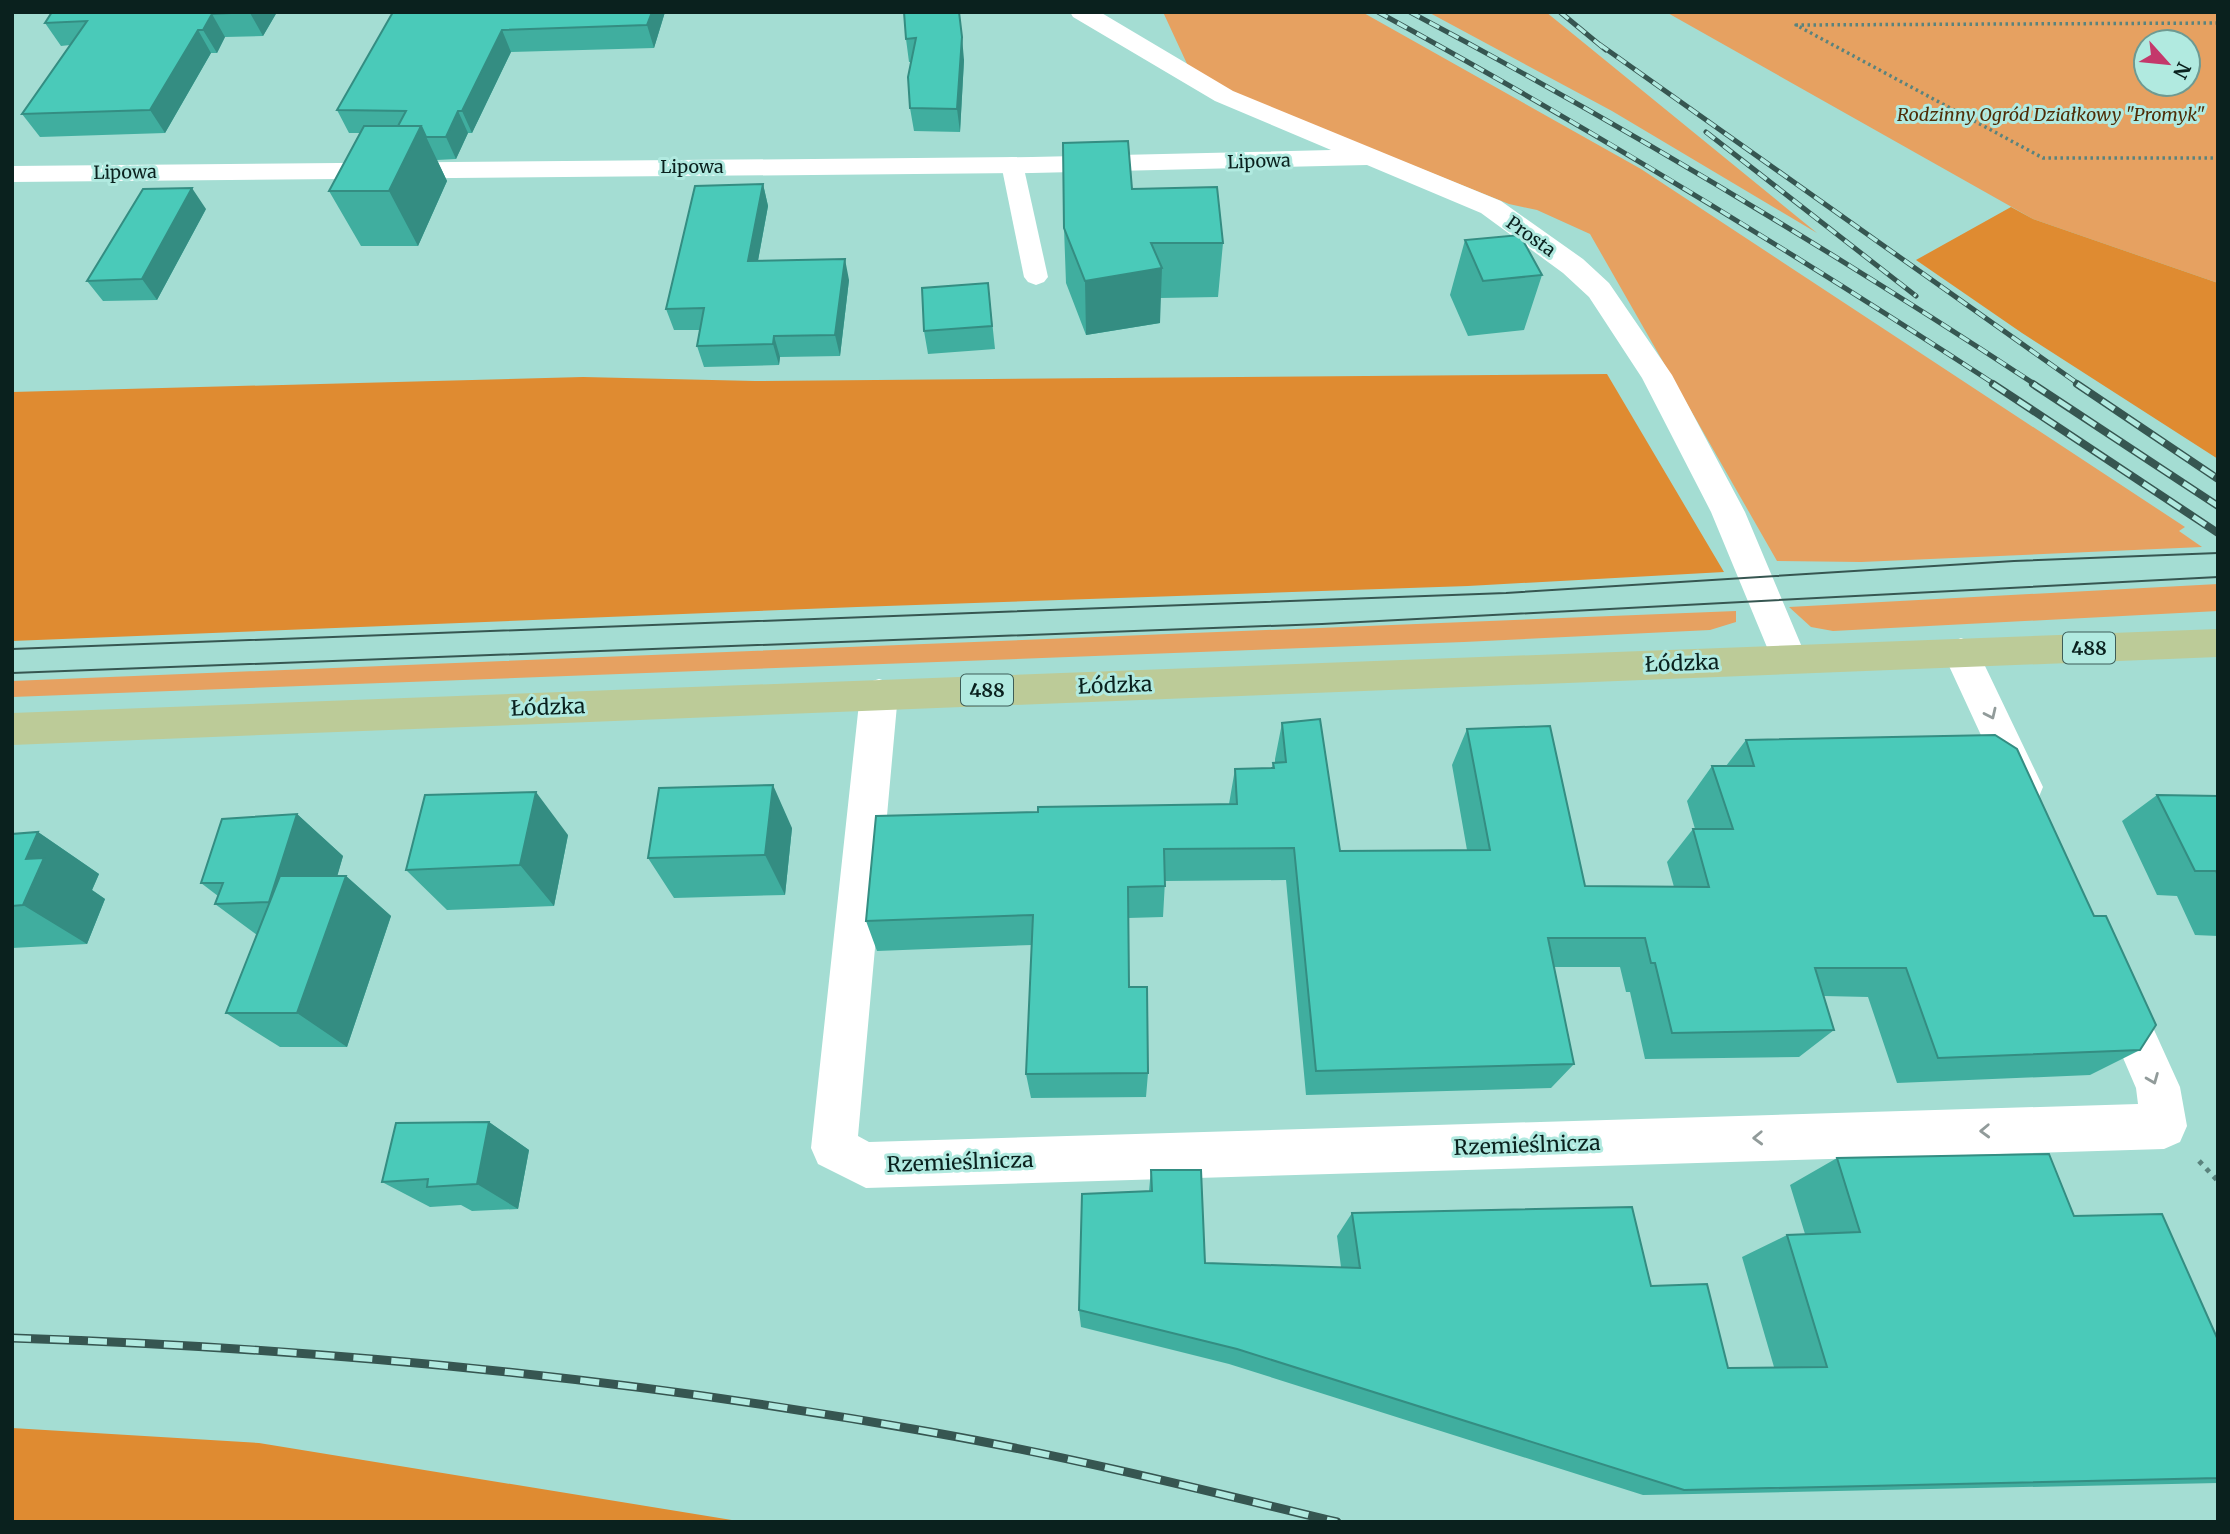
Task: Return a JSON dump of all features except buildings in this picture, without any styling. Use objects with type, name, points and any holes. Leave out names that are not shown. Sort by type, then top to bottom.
[{"type":"main road","name":"Łódzka","points":[[12,729],[2218,643]]},
{"type":"street","name":"Prosta","points":[[1083,12],[1224,96],[1491,207],[1573,266],[1598,290],[1656,374],[1728,512],[1789,659]]},
{"type":"street","name":"Lipowa","points":[[12,174],[329,168],[1130,165],[1372,157]]},
{"type":"street","points":[[1961,653],[2041,825]]},
{"type":"street","name":"Rzemieślnicza","points":[[879,694],[834,1148],[866,1165],[2164,1126],[2158,1087],[2102,962]]},
{"type":"lane","points":[[1012,164],[1036,277]]},
{"type":"path","points":[[2218,23],[1796,25],[2043,158],[2218,158]]},
{"type":"green space","points":[[1163,12],[1362,12],[1641,169],[2185,527],[2179,531],[2202,547],[1861,562],[1777,561],[1590,234],[1537,210],[1509,204],[1225,90],[1188,66]]},
{"type":"green space","points":[[1428,12],[1546,12],[1817,233],[1612,111]]},
{"type":"green space","name":"Rodzinny Ogród Działkowy \"Promyk\"","points":[[1666,12],[2218,12],[2218,283],[2033,219]]},
{"type":"green space","points":[[2218,584],[2218,611],[1833,631],[1811,627],[1789,607]]},
{"type":"green space","points":[[1736,611],[1736,622],[1710,630],[1464,642],[12,697],[12,681]]},
{"type":"shaded area","points":[[2011,207],[2033,219],[2218,283],[2218,459],[2022,333],[1916,260]]},
{"type":"shaded area","points":[[1607,374],[1724,572],[1468,586],[12,641],[12,392],[583,377],[755,381]]},
{"type":"shaded area","points":[[12,1428],[259,1443],[744,1522],[12,1522]]},
{"type":"tram line","points":[[12,649],[1506,593],[2014,561],[2218,553]]},
{"type":"tram line","points":[[12,673],[1322,624],[2218,577]]},
{"type":"railway","points":[[1378,12],[1691,192],[1996,385]]},
{"type":"railway","points":[[1410,12],[1727,191],[2036,385]]},
{"type":"railway","points":[[1560,12],[1606,50]]},
{"type":"railway","points":[[1599,44],[2080,385]]},
{"type":"railway","points":[[1706,132],[1916,296]]},
{"type":"railway","points":[[1993,384],[2218,533]]},
{"type":"railway","points":[[2033,384],[2218,506]]},
{"type":"railway","points":[[2077,384],[2218,479]]},
{"type":"railway","points":[[12,1338],[244,1349],[360,1358],[591,1381],[706,1396],[987,1442],[1137,1474],[1337,1522]]}]
